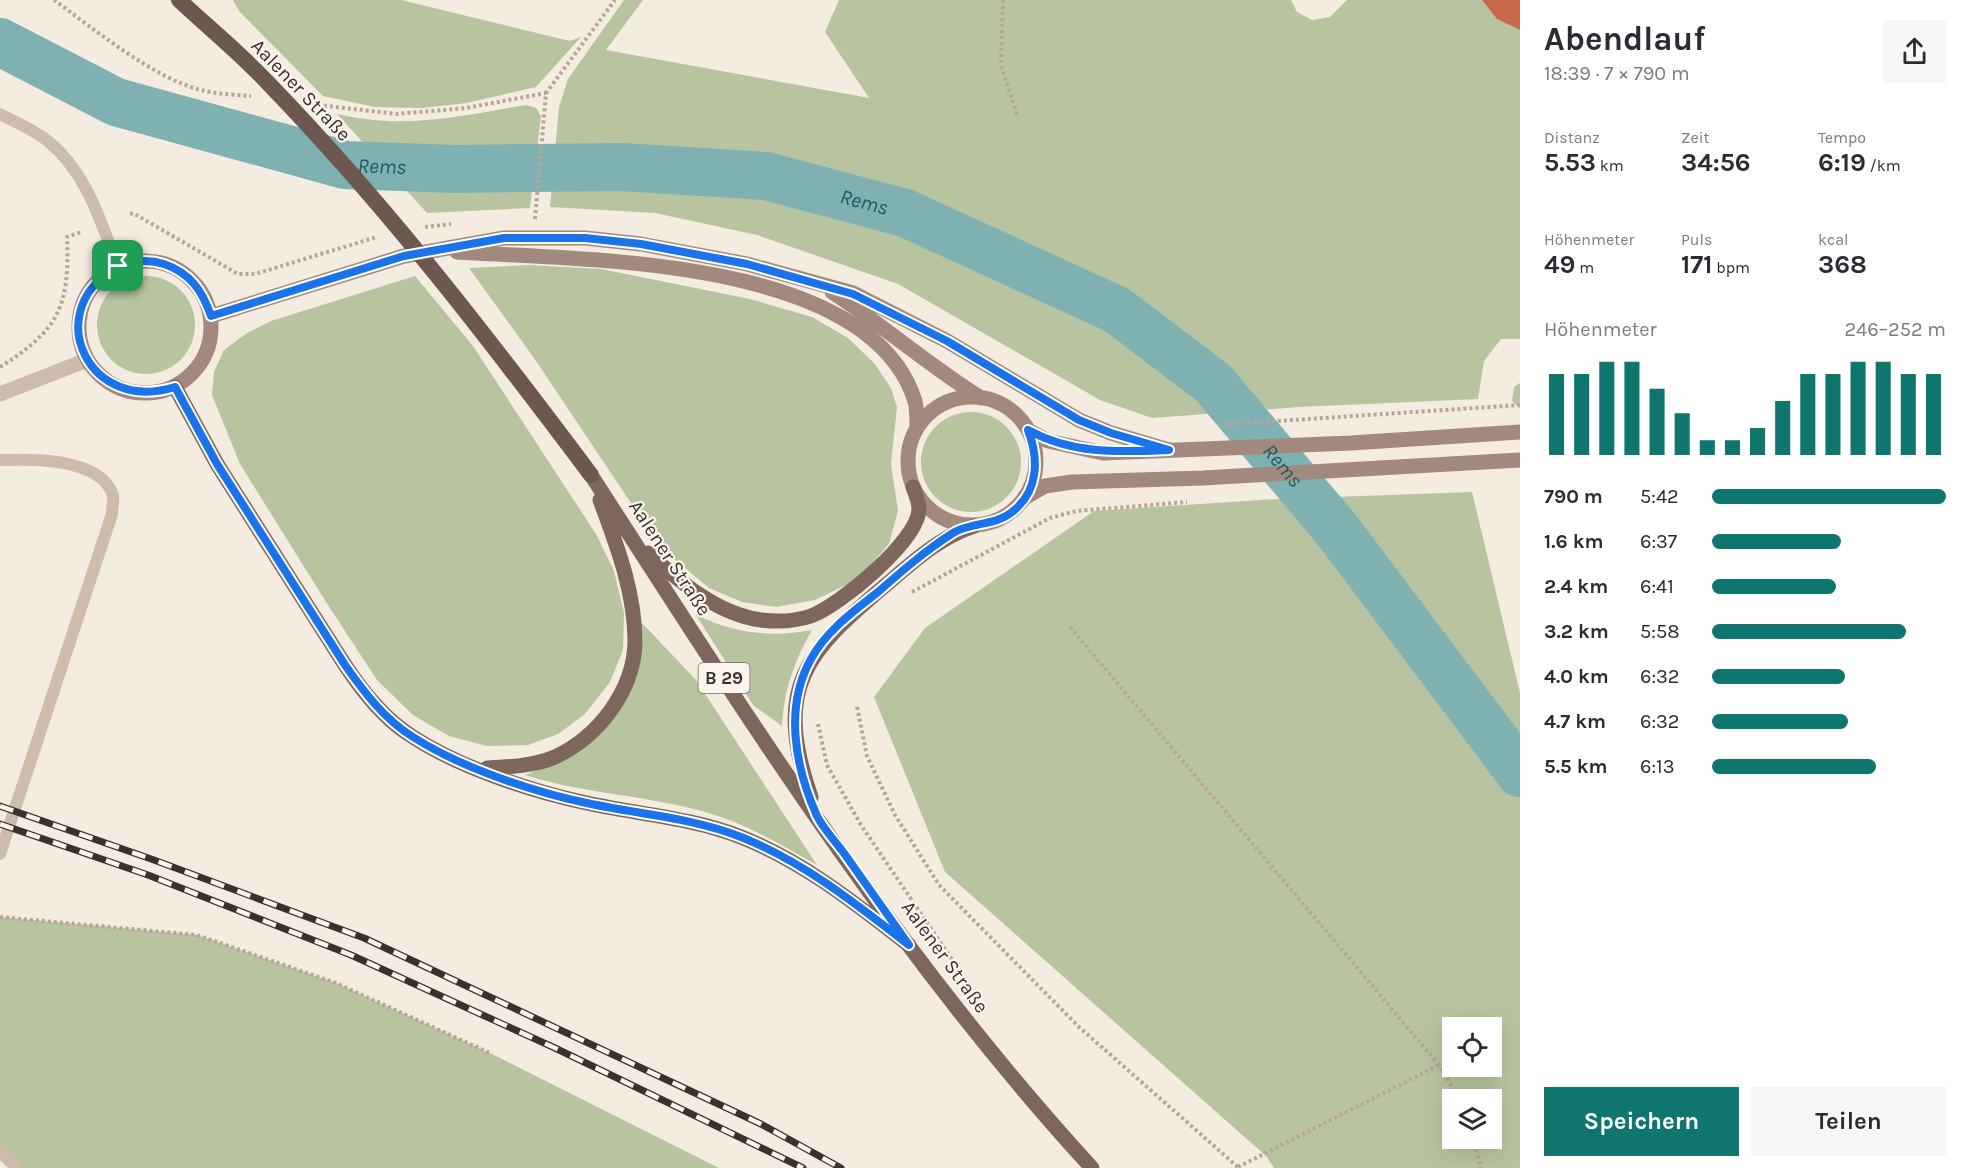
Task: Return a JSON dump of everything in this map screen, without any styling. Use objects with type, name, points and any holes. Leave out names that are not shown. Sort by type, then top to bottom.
[{"type":"highway","name":"Aalener Straße","points":[[179,0],[268,82],[353,175],[477,322],[591,475]]},
{"type":"main road","points":[[211,316],[404,256],[504,238],[585,238],[698,253],[853,294],[914,322],[1054,406],[1094,427],[1169,450]]},
{"type":"main road","points":[[431,250],[623,261],[686,270],[793,295],[848,322],[881,348],[906,380],[915,402],[917,428],[908,454],[919,510],[910,530],[890,556],[834,606],[810,616],[788,621],[760,620],[735,613],[711,602],[670,573],[631,537]]},
{"type":"main road","points":[[137,261],[157,262],[176,268],[198,288],[211,316],[211,337],[204,357],[192,374],[175,387],[156,393],[126,390],[100,376],[87,360],[80,339],[79,317],[86,296],[99,278],[118,266],[137,261]]},
{"type":"main road","points":[[818,817],[801,768],[794,720],[798,689],[811,658],[841,623],[925,552],[955,532],[994,522],[1012,512],[1026,497],[1034,481],[1036,464],[1035,446],[1028,430],[1016,415],[999,404],[981,398],[935,367],[876,320],[819,284]]},
{"type":"main road","points":[[175,387],[217,464],[365,694],[411,736],[480,769],[581,802],[692,822],[742,837],[831,886],[909,945]]},
{"type":"main road","points":[[917,428],[940,406],[967,398],[981,398]]},
{"type":"main road","points":[[1028,430],[1048,441],[1093,451],[1351,443],[1520,432]]},
{"type":"main road","points":[[1026,497],[1045,486],[1072,482],[1203,478],[1520,460]]},
{"type":"main road","points":[[480,769],[519,766],[545,759],[578,743],[610,712],[627,680],[635,644],[632,608],[624,568],[591,475]]},
{"type":"main road","name":"Aalener Straße","points":[[591,475],[818,817],[909,945],[985,1046],[1092,1168]]},
{"type":"main road","points":[[913,486],[922,502],[936,514],[954,523],[974,526]]},
{"type":"street","points":[[0,394],[87,360]]},
{"type":"lane","points":[[0,114],[47,140],[68,160],[83,182],[118,266]]},
{"type":"lane","points":[[0,460],[28,458],[74,466],[102,480],[113,495],[112,514],[0,854]]},
{"type":"lane","points":[[0,1152],[17,1168]]},
{"type":"path","points":[[536,211],[546,93],[615,0]]},
{"type":"path","points":[[1003,0],[1001,65],[1018,118]]},
{"type":"path","points":[[0,367],[30,348],[48,330],[60,310],[66,290],[67,237],[81,232]]},
{"type":"path","points":[[1209,426],[1520,405]]},
{"type":"path","points":[[907,595],[1050,518],[1076,511],[1194,501]]},
{"type":"path","points":[[1070,627],[1439,1065],[1453,1089]]},
{"type":"path","points":[[857,707],[867,756],[895,815],[939,885],[1079,1027],[1238,1168],[1439,1065]]},
{"type":"path","points":[[818,721],[827,765],[861,825],[983,1005]]},
{"type":"path","points":[[0,917],[197,934],[336,983],[492,1054]]},
{"type":"path","points":[[1476,1149],[1481,1168]]},
{"type":"green space","points":[[233,0],[401,0],[570,41],[581,37],[536,87],[467,103],[422,108],[375,107],[323,96],[239,11]]},
{"type":"green space","points":[[624,0],[643,0],[606,50],[869,98],[825,32],[839,0],[1291,0],[1297,12],[1312,20],[1330,17],[1347,0],[1520,0],[1520,339],[1501,339],[1484,361],[1478,399],[1299,407],[1152,418],[1100,400],[898,284],[757,235],[655,213],[550,207],[559,107],[568,79]]},
{"type":"green space","points":[[526,105],[536,108],[541,116],[530,208],[427,213],[337,114],[386,121],[432,120]]},
{"type":"green space","points":[[529,265],[601,269],[750,299],[812,317],[848,338],[874,363],[891,388],[897,407],[891,464],[898,511],[889,544],[858,579],[815,600],[776,607],[742,602],[709,588],[674,559],[633,506],[534,358],[469,268]]},
{"type":"green space","points":[[146,276],[165,280],[181,290],[191,306],[195,325],[191,344],[181,360],[165,370],[146,374],[127,370],[111,360],[101,344],[97,325],[101,306],[111,290],[127,280]]},
{"type":"green space","points":[[415,276],[473,346],[596,534],[614,571],[624,613],[623,650],[610,682],[585,714],[558,734],[528,745],[487,746],[449,736],[413,715],[377,680],[240,464],[212,395],[214,372],[224,350],[247,333],[271,321]]},
{"type":"green space","points":[[1520,383],[1520,408],[1512,401],[1514,387]]},
{"type":"green space","points":[[971,412],[990,416],[1006,427],[1017,443],[1021,462],[1017,481],[1006,497],[990,508],[971,512],[952,508],[936,497],[925,481],[921,462],[925,443],[936,427],[952,416]]},
{"type":"green space","points":[[1472,492],[1520,693],[1520,1168],[1274,1168],[1266,1156],[945,872],[874,697],[925,628],[1094,511],[1277,499]]},
{"type":"green space","points":[[696,615],[738,630],[767,634],[812,630],[791,676],[782,726],[753,705]]},
{"type":"green space","points":[[642,623],[696,680],[817,865],[749,828],[705,812],[525,775],[565,759],[637,669]]},
{"type":"green space","points":[[0,917],[197,935],[336,983],[492,1054],[719,1168],[17,1168],[0,1152]]},
{"type":"building","points":[[1482,0],[1520,0],[1520,30],[1497,19]]},
{"type":"waterway","name":"Rems","points":[[0,42],[116,102],[345,165],[455,169],[622,167],[766,176],[905,213],[1117,310],[1213,383],[1337,530],[1520,773]]},
{"type":"railway","points":[[0,806],[364,938],[761,1124],[841,1168]]},
{"type":"railway","points":[[0,824],[148,875],[351,955],[555,1048],[803,1168]]},
{"type":"route","points":[[504,238],[585,238],[698,253],[747,264],[853,294],[914,322],[1079,420],[1111,433],[1169,450],[1103,453],[1048,441],[1028,430],[1035,446],[1034,481],[1026,497],[1012,512],[994,522],[955,532],[925,552],[841,623],[822,642],[811,658],[798,689],[795,705],[796,743],[801,768],[818,817],[909,945],[840,891],[742,837],[703,824],[581,802],[521,784],[440,752],[411,736],[387,717],[365,694],[345,665],[217,464],[175,387],[156,393],[136,393],[116,387],[100,376],[87,360],[80,339],[79,317],[86,296],[99,278],[118,266],[137,261],[157,262],[176,268],[192,280],[204,297],[211,316],[404,256],[504,238]]}]
